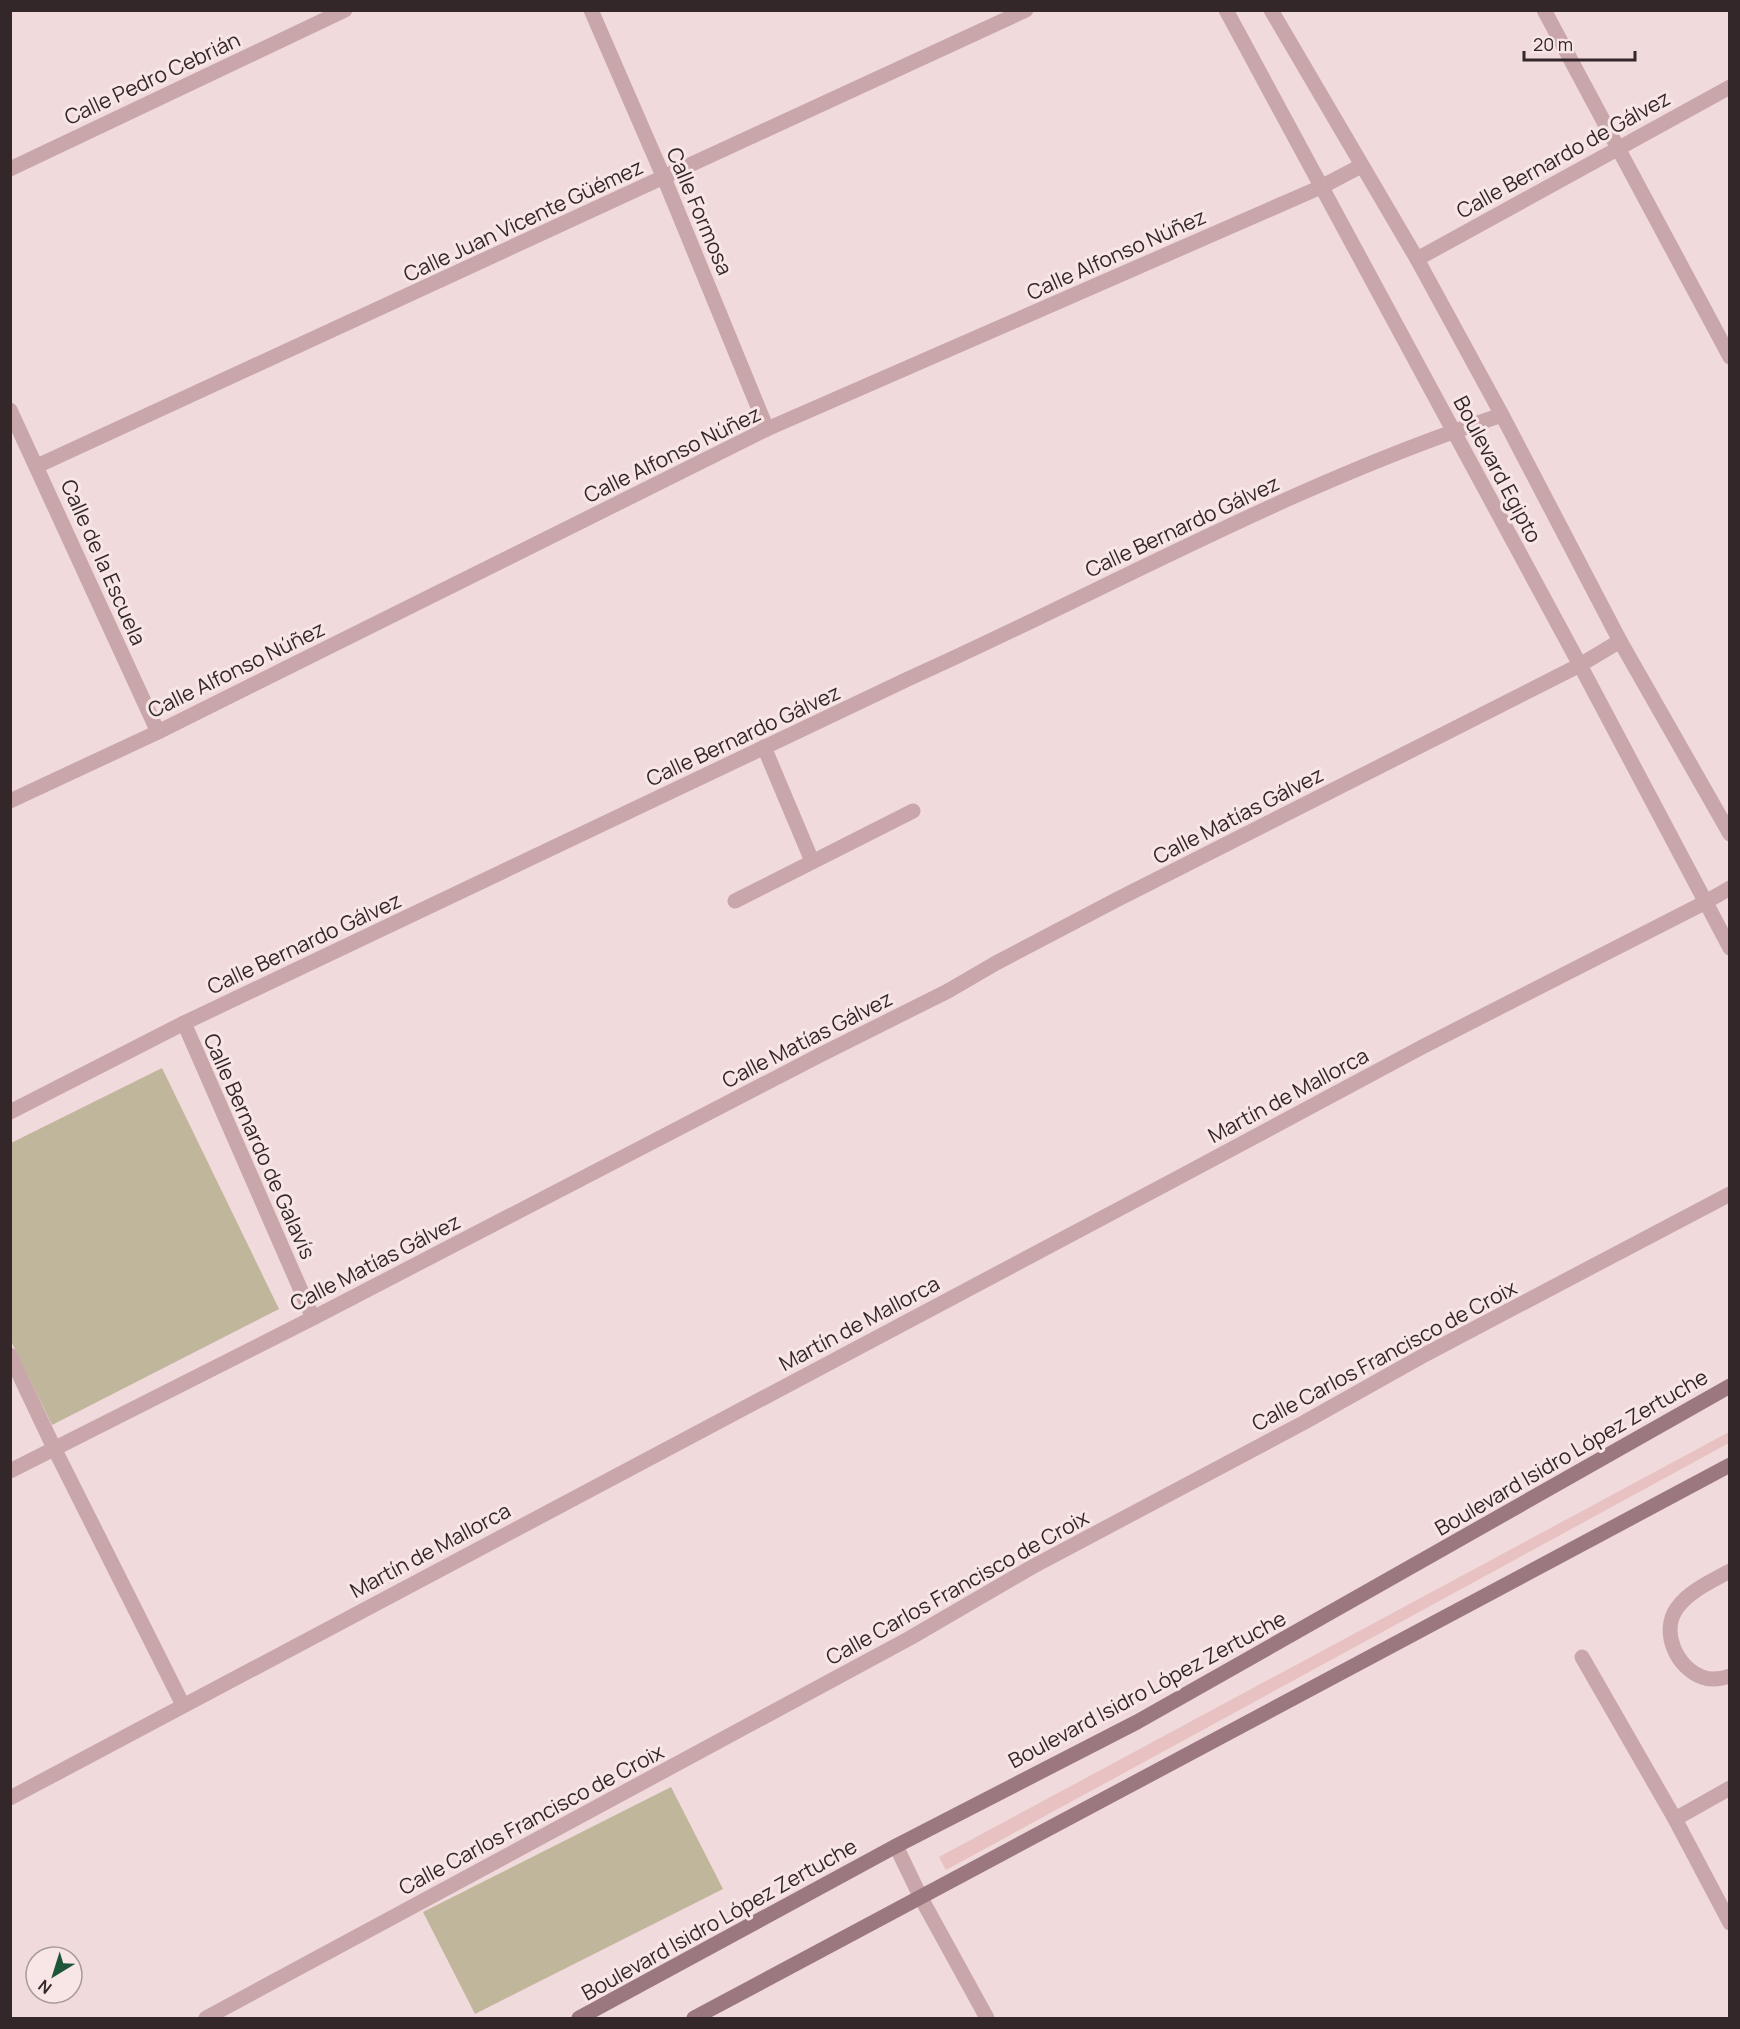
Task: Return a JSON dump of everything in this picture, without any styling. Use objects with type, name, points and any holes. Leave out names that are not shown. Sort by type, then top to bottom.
[{"type":"main road","name":"Boulevard Isidro López Zertuche","points":[[579,2019],[897,1846],[1137,1722],[1730,1386]]},
{"type":"main road","points":[[694,2019],[1730,1465]]},
{"type":"street","name":"Calle Pedro Cebrián","points":[[10,169],[345,10]]},
{"type":"street","name":"Calle Formosa","points":[[591,10],[664,178],[767,429]]},
{"type":"street","name":"Calle Juan Vicente Güémez","points":[[37,466],[1026,10]]},
{"type":"street","name":"Boulevard Egipto","points":[[1226,10],[1580,665],[1704,903],[1730,948]]},
{"type":"street","name":"Boulevard Egipto","points":[[1272,10],[1417,259],[1502,415],[1620,641],[1730,834]]},
{"type":"street","points":[[1544,10],[1730,357]]},
{"type":"street","name":"Calle Bernardo de Gálvez","points":[[1417,259],[1618,146],[1730,87]]},
{"type":"street","name":"Calle Alfonso Núñez","points":[[10,801],[158,732],[767,429],[1321,187],[1361,166]]},
{"type":"street","name":"Calle de la Escuela","points":[[10,410],[158,732]]},
{"type":"street","name":"Calle Bernardo Gálvez","points":[[10,1112],[183,1023],[997,639],[1142,566],[1296,496],[1453,431],[1502,415]]},
{"type":"street","name":"Calle Matías Gálvez","points":[[10,1471],[313,1318],[809,1060],[948,991],[1118,898],[1580,665],[1620,641]]},
{"type":"street","points":[[764,747],[812,861]]},
{"type":"street","points":[[735,901],[913,812]]},
{"type":"street","name":"Martín de Mallorca","points":[[10,1798],[1424,1046],[1730,888]]},
{"type":"street","name":"Calle Bernardo de Galavís","points":[[183,1023],[313,1318]]},
{"type":"street","name":"Calle Carlos Francisco de Croix","points":[[206,2019],[910,1638],[1032,1567],[1304,1423],[1426,1354],[1730,1194]]},
{"type":"street","points":[[10,1355],[183,1705]]},
{"type":"street","points":[[1730,1571],[1688,1596],[1676,1610],[1671,1625],[1671,1639],[1677,1655],[1687,1668],[1702,1677],[1718,1680],[1730,1677]]},
{"type":"street","points":[[1582,1657],[1730,1923]]},
{"type":"street","points":[[1674,1819],[1730,1788]]},
{"type":"street","points":[[897,1846],[921,1898],[987,2019]]},
{"type":"shaded area","points":[[162,1068],[279,1309],[52,1425],[11,1341],[11,1143]]},
{"type":"shaded area","points":[[1729,1432],[1729,1443],[946,1870],[939,1857]]},
{"type":"shaded area","points":[[671,1787],[723,1889],[475,2014],[423,1912]]}]
